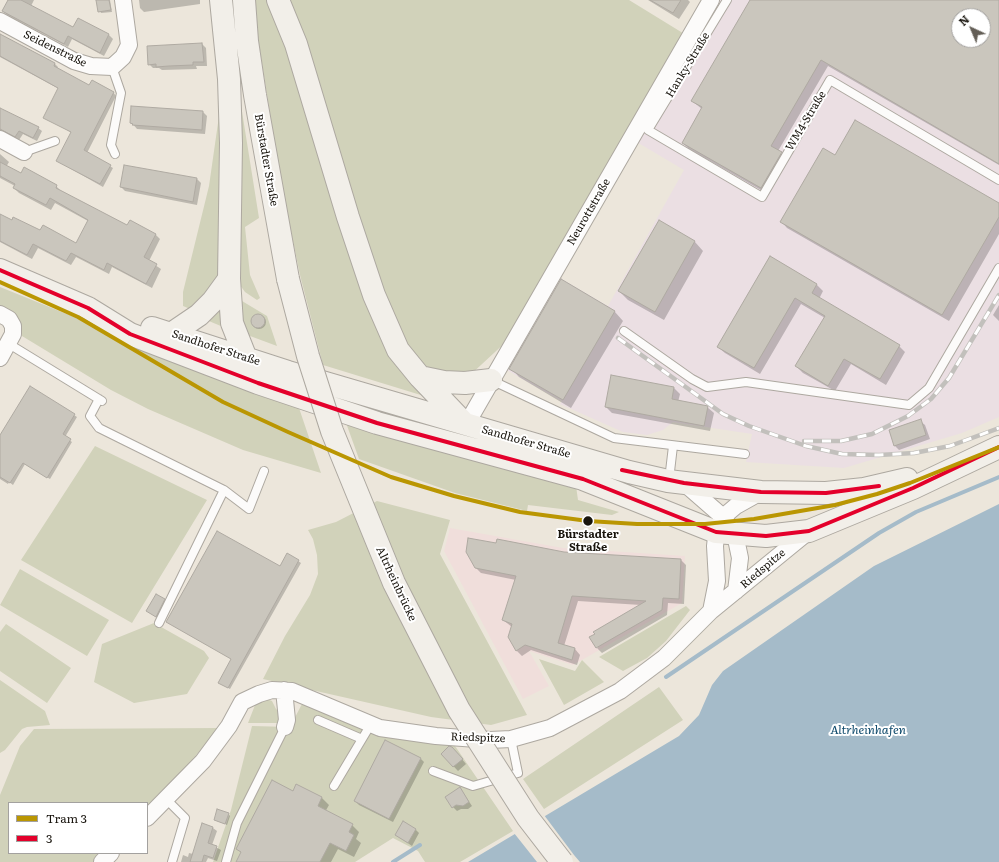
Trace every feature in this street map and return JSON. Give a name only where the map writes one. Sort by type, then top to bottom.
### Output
[{"type":"main road","points":[[221,0],[229,79],[231,151],[229,279],[232,323],[244,356],[258,383]]},
{"type":"main road","name":"Bürstadter Straße","points":[[234,0],[247,41]]},
{"type":"main road","name":"Bürstadter Straße","points":[[244,0],[247,41],[288,279]]},
{"type":"main road","points":[[278,0],[296,44],[348,217],[374,295],[398,350],[420,377],[466,425],[460,446]]},
{"type":"main road","name":"Sandhofer Straße","points":[[0,270],[88,308],[244,356],[288,372],[629,472],[676,482],[761,492],[826,493],[864,490],[974,458]]},
{"type":"main road","points":[[171,334],[199,315],[213,301],[229,279]]},
{"type":"main road","name":"Altrheinbrücke","points":[[288,279],[308,356],[332,431],[394,583],[459,710],[528,818],[562,862]]},
{"type":"main road","name":"Sandhofer Straße","points":[[88,308],[130,334],[258,383],[377,423],[583,479],[725,528],[766,536],[810,531],[913,488],[999,447]]},
{"type":"main road","points":[[420,377],[444,382],[465,383],[491,380]]},
{"type":"street","points":[[112,66],[123,57],[129,45],[123,0]]},
{"type":"street","name":"Neurottstraße","points":[[466,425],[711,0]]},
{"type":"street","name":"Seidenstraße","points":[[0,21],[74,61],[91,66],[112,66]]},
{"type":"street","points":[[0,139],[24,152]]},
{"type":"street","points":[[0,314],[9,320],[13,326],[13,334],[9,344],[0,358]]},
{"type":"street","points":[[676,482],[725,528]]},
{"type":"street","points":[[711,612],[717,581],[715,546],[743,501],[761,492]]},
{"type":"street","name":"Riedspitze","points":[[725,528],[740,558],[736,591]]},
{"type":"street","name":"Riedspitze","points":[[148,817],[203,761],[229,726],[242,702],[272,690],[292,691],[380,728],[436,736],[490,740],[511,739],[550,728],[620,691],[664,658],[711,612],[810,531]]},
{"type":"street","points":[[284,690],[287,720],[285,727]]},
{"type":"street","points":[[102,862],[110,854]]},
{"type":"lane","name":"Hanky-Straße","points":[[648,130],[727,0]]},
{"type":"lane","points":[[112,66],[122,93],[111,145],[115,154]]},
{"type":"lane","name":"WM4-Straße","points":[[648,130],[762,197],[830,80],[999,180]]},
{"type":"lane","points":[[24,152],[55,141]]},
{"type":"lane","points":[[624,331],[692,379],[707,387],[746,382],[909,405],[929,388],[999,268]]},
{"type":"lane","points":[[9,344],[101,400],[90,416],[99,428],[224,490],[249,509],[264,471]]},
{"type":"lane","points":[[491,380],[614,438],[744,454]]},
{"type":"lane","points":[[673,446],[676,482]]},
{"type":"lane","points":[[159,623],[224,490]]},
{"type":"lane","points":[[318,720],[362,740]]},
{"type":"lane","points":[[334,786],[371,724]]},
{"type":"lane","points":[[226,862],[237,824],[285,727]]},
{"type":"lane","points":[[433,771],[473,786],[518,773],[511,739]]},
{"type":"lane","points":[[166,799],[185,818],[172,862]]},
{"type":"shaded area","points":[[719,0],[999,0],[999,417],[962,433],[844,468],[746,462],[752,434],[673,422],[663,430],[647,435],[623,432],[560,404],[562,401],[505,369],[560,278],[608,306],[684,170],[635,141]]},
{"type":"shaded area","points":[[450,528],[563,548],[685,556],[682,603],[573,665],[529,651],[549,686],[523,699],[444,551]]},
{"type":"green space","points":[[212,0],[216,0],[223,49],[225,97],[223,253],[218,283],[213,293],[195,311],[183,306],[183,292],[209,186],[219,116],[220,82],[217,33]]},
{"type":"green space","points":[[252,0],[271,0],[424,396],[323,365],[300,275],[281,183]]},
{"type":"green space","points":[[288,0],[629,0],[686,35],[508,340],[468,377],[440,373],[420,363],[402,339],[382,292]]},
{"type":"green space","points":[[236,74],[259,218],[245,227],[250,275],[260,298],[257,300],[245,292],[237,281]]},
{"type":"green space","points":[[0,287],[299,408],[321,473],[243,450],[148,409],[111,390],[22,336],[22,328],[14,315],[0,310]]},
{"type":"green space","points":[[224,296],[228,329],[204,319]]},
{"type":"green space","points":[[237,298],[267,316],[277,346],[242,333]]},
{"type":"green space","points":[[345,420],[576,486],[578,500],[619,512],[612,515],[528,505],[527,511],[455,493],[359,459]]},
{"type":"green space","points":[[95,446],[207,500],[132,623],[21,560]]},
{"type":"green space","points":[[377,501],[450,520],[440,554],[527,715],[491,725],[431,717],[263,679],[285,636],[310,595],[318,574],[317,555],[313,539],[308,530],[336,522]]},
{"type":"green space","points":[[20,569],[109,620],[87,656],[0,605]]},
{"type":"green space","points":[[686,606],[690,610],[666,641],[647,658],[623,671],[599,657]]},
{"type":"green space","points":[[154,623],[204,651],[209,658],[187,694],[134,703],[94,682],[102,644]]},
{"type":"green space","points":[[6,624],[71,668],[47,703],[0,671],[0,632]]},
{"type":"green space","points":[[539,659],[575,671],[582,660],[604,682],[564,705]]},
{"type":"green space","points":[[0,680],[45,711],[50,725],[27,727],[22,729],[5,750],[0,753]]},
{"type":"green space","points":[[659,687],[683,720],[544,809],[523,779]]},
{"type":"green space","points":[[267,699],[272,701],[276,709],[282,714],[280,723],[248,723],[257,700]]},
{"type":"green space","points":[[303,702],[453,743],[513,831],[460,862],[425,862],[418,851],[393,838],[355,862],[213,862],[231,810],[252,726],[290,727]]},
{"type":"green space","points":[[220,728],[148,810],[148,802],[8,802],[8,854],[104,854],[96,862],[0,862],[0,795],[20,746],[34,729]]},
{"type":"water","name":"Altrheinhafen","points":[[999,504],[999,862],[468,862],[679,736],[699,715],[712,685],[723,671],[874,566]]},
{"type":"pier","points":[[544,815],[580,862],[537,862],[514,833]]},
{"type":"building","points":[[8,0],[21,0],[73,27],[78,18],[109,34],[100,53],[68,36],[64,44],[2,11]]},
{"type":"building","points":[[96,0],[109,0],[111,10],[98,12]]},
{"type":"building","points":[[650,0],[681,0],[673,13]]},
{"type":"building","points":[[750,0],[999,0],[999,164],[821,60],[771,146],[782,152],[761,188],[682,143],[702,107],[691,101]]},
{"type":"building","points":[[0,34],[55,63],[54,66],[89,85],[92,80],[114,92],[84,150],[111,165],[100,184],[56,161],[71,132],[43,118],[58,88],[0,56]]},
{"type":"building","points":[[202,43],[204,62],[193,62],[193,65],[156,67],[156,64],[148,65],[147,46]]},
{"type":"building","points":[[131,106],[203,111],[202,130],[132,125],[133,124],[130,123]]},
{"type":"building","points":[[0,108],[39,127],[33,138],[19,131],[15,137],[0,129]]},
{"type":"building","points":[[855,120],[999,203],[999,217],[942,315],[780,222],[823,148],[835,155]]},
{"type":"building","points":[[0,162],[21,173],[24,167],[57,185],[56,188],[127,225],[130,220],[156,234],[144,257],[157,264],[146,284],[107,263],[104,270],[71,253],[66,261],[33,244],[27,255],[0,241],[0,214],[12,220],[13,217],[40,230],[43,225],[76,243],[88,220],[50,198],[46,205],[13,188],[15,184],[0,176]]},
{"type":"building","points":[[124,165],[197,178],[193,202],[120,187]]},
{"type":"building","points":[[659,220],[695,241],[655,312],[618,291]]},
{"type":"building","points":[[770,256],[817,284],[812,293],[900,345],[880,379],[844,359],[828,386],[795,366],[825,316],[795,298],[754,368],[717,347]]},
{"type":"building","points":[[561,279],[615,311],[563,400],[509,369]]},
{"type":"building","points":[[255,314],[261,314],[265,318],[265,324],[261,328],[255,328],[251,324],[251,318]]},
{"type":"building","points":[[611,375],[674,387],[672,399],[708,406],[704,426],[605,407]]},
{"type":"building","points":[[30,386],[75,414],[63,434],[71,439],[47,478],[23,463],[10,483],[0,477],[0,435]]},
{"type":"building","points":[[921,419],[926,435],[894,446],[889,430]]},
{"type":"building","points":[[217,531],[280,566],[287,553],[299,560],[228,688],[218,683],[231,659],[166,622]]},
{"type":"building","points":[[468,538],[496,543],[497,539],[564,552],[681,559],[679,599],[663,598],[662,610],[596,648],[589,637],[595,634],[593,632],[646,601],[572,596],[558,643],[575,648],[572,660],[525,645],[516,651],[508,637],[512,624],[502,620],[516,576],[475,568],[466,552]]},
{"type":"building","points":[[156,594],[165,599],[156,617],[146,611]]},
{"type":"building","points":[[385,740],[421,758],[389,819],[354,801]]},
{"type":"building","points":[[449,746],[452,747],[463,759],[453,767],[441,754]]},
{"type":"building","points":[[272,780],[293,791],[296,784],[322,797],[318,806],[353,824],[349,832],[354,835],[346,851],[330,843],[320,862],[236,862],[241,852],[236,849]]},
{"type":"building","points":[[460,787],[469,802],[463,806],[456,805],[452,808],[445,797]]},
{"type":"building","points":[[217,809],[229,813],[225,824],[214,820]]},
{"type":"building","points":[[403,821],[416,829],[408,843],[395,835]]},
{"type":"building","points":[[202,823],[213,827],[208,843],[217,846],[213,858],[204,855],[202,862],[190,862]]},
{"type":"waterway","points":[[666,677],[879,533],[916,512],[999,477]]},
{"type":"waterway","points":[[393,862],[420,845]]},
{"type":"railway","points":[[804,441],[841,441],[872,434],[908,416],[931,399],[949,378],[999,295]]},
{"type":"railway","points":[[618,338],[723,414],[749,426],[806,446],[842,454],[879,455],[914,453],[950,446],[999,428]]},
{"type":"tram line","name":"3","points":[[0,282],[78,317],[223,402],[288,432],[391,477],[454,496],[520,512],[588,521],[637,524],[705,524],[754,519],[835,505],[877,494],[910,483],[999,447]]},
{"type":"transit line","name":"3","points":[[0,270],[88,308],[130,334],[258,383],[377,423],[583,479],[716,532],[766,536],[809,531],[913,488],[999,447]]},
{"type":"transit line","name":"3","points":[[622,470],[684,483],[761,492],[826,493],[879,486]]},
{"type":"place","name":"Bürstadter Straße","points":[[588,521]]}]
